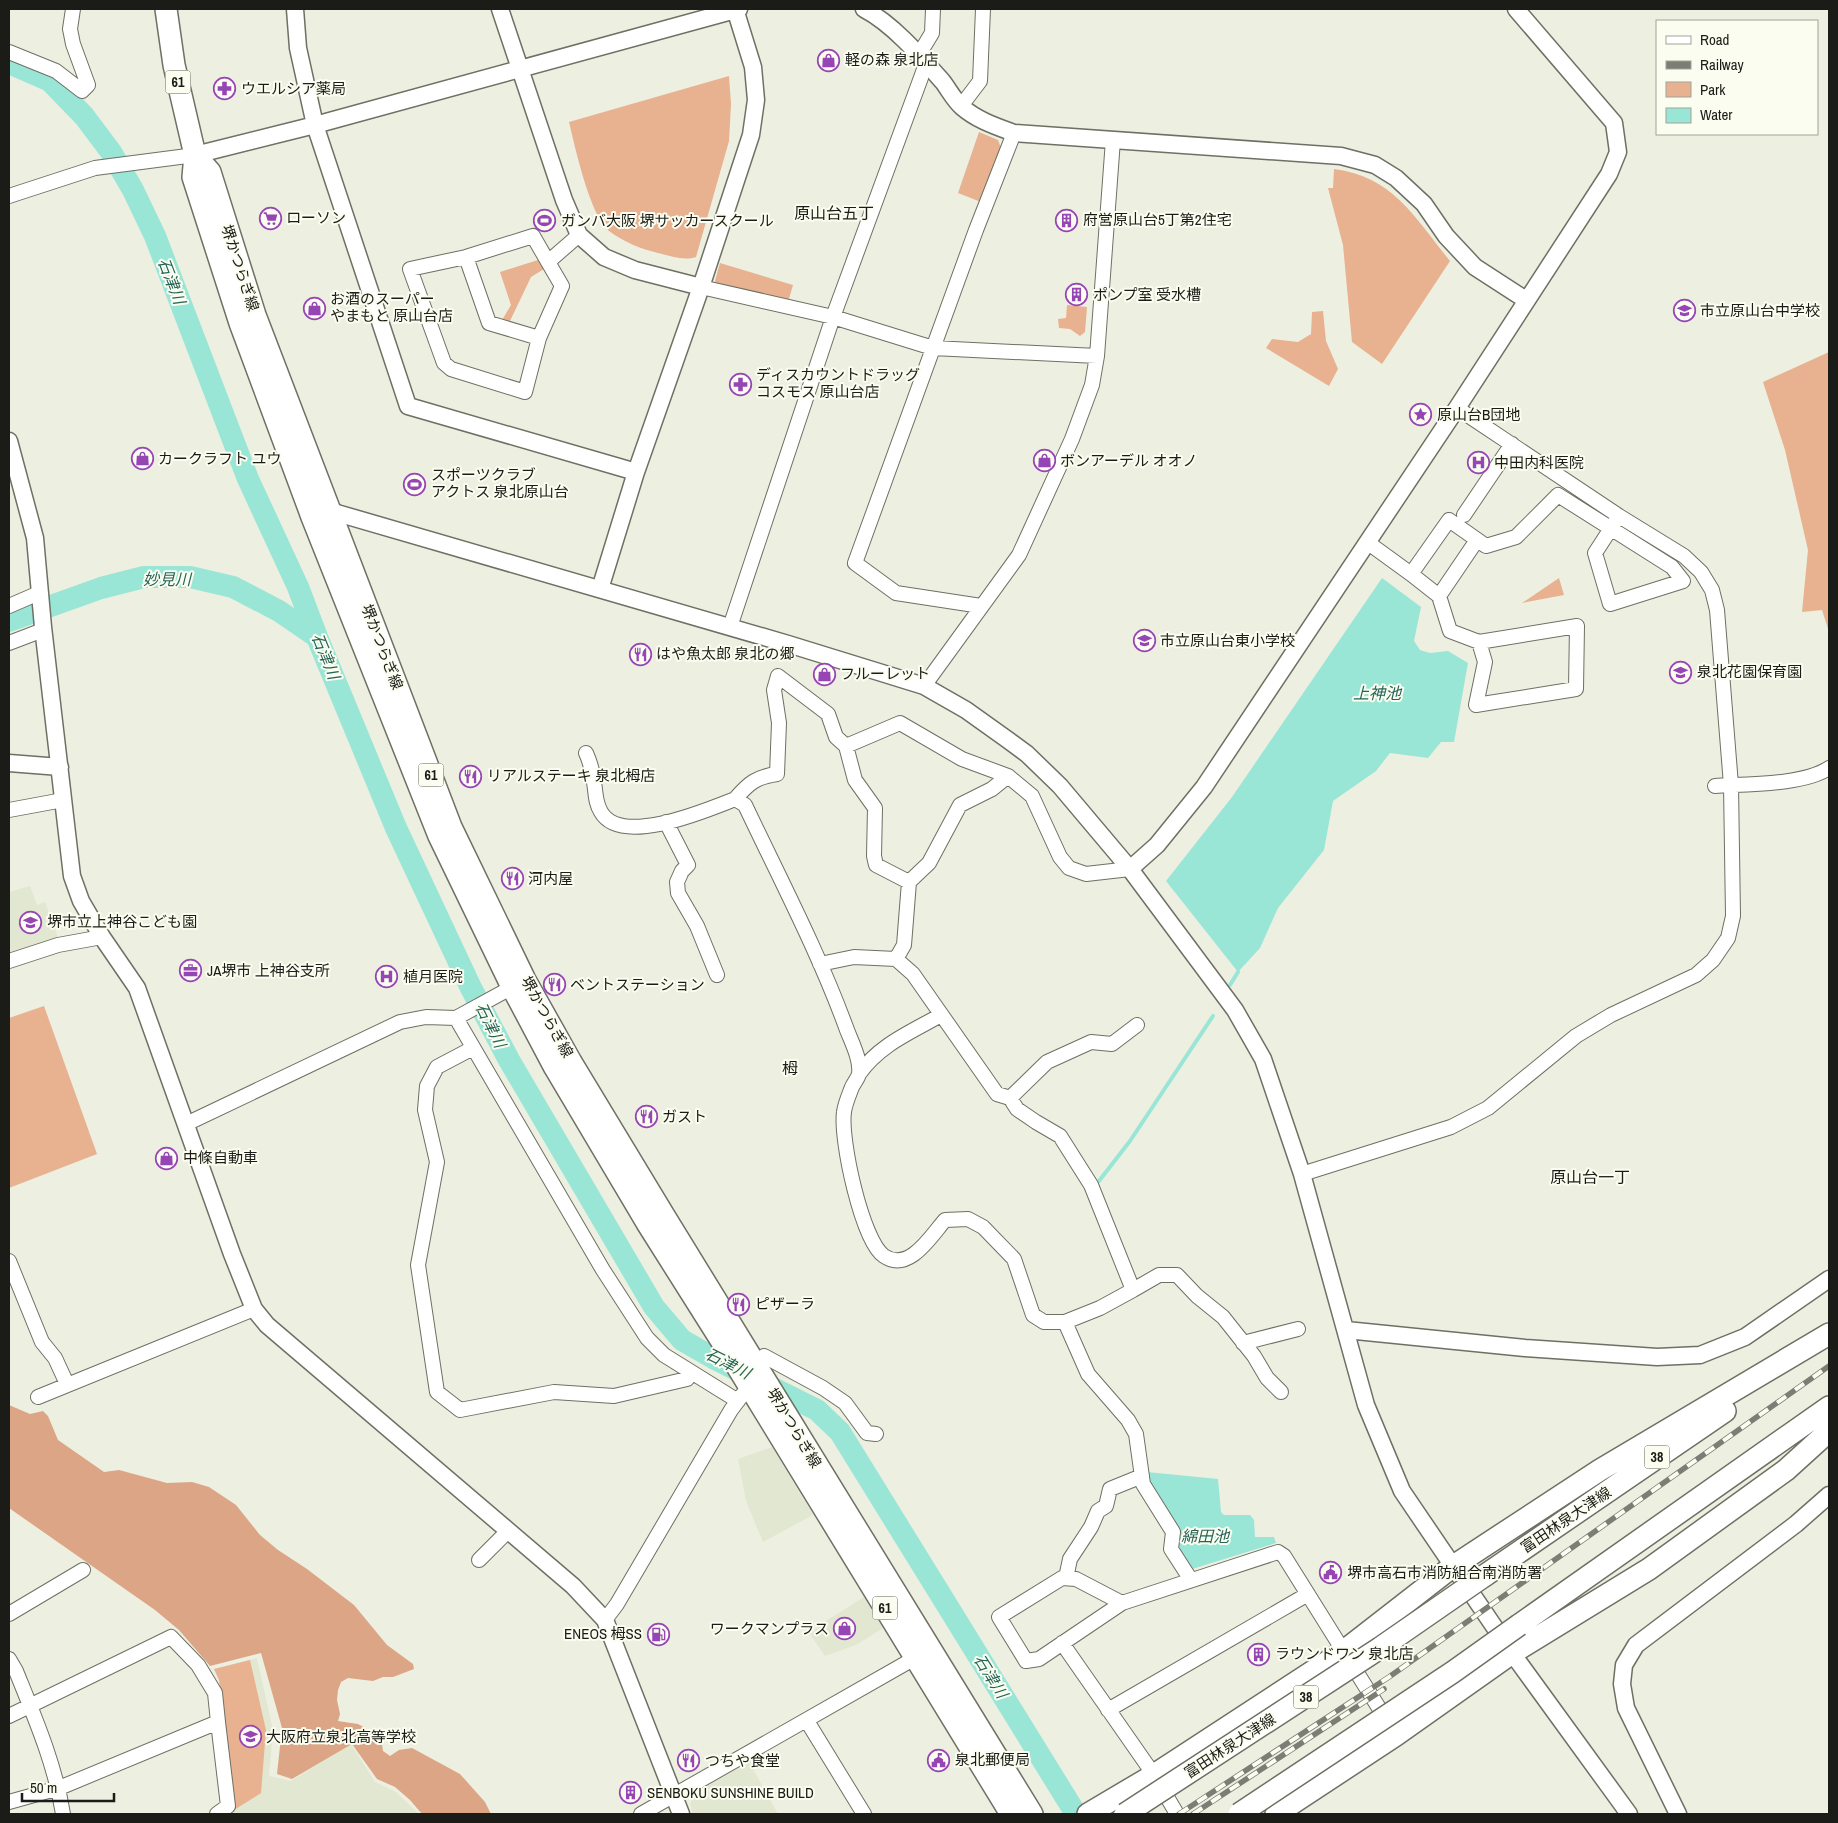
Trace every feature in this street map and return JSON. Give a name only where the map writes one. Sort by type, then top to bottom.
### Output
[{"type":"main road","name":"堺かつらぎ線","points":[[166,9],[174,65],[196,155],[210,172],[255,316],[321,514],[451,827],[512,987],[555,1068],[628,1191],[724,1345],[751,1380],[787,1416],[1032,1814]]},
{"type":"main road","name":"堺かつらぎ線","points":[[512,987],[544,1016],[663,1214],[751,1380],[914,1658],[1010,1814]]},
{"type":"main road","points":[[1093,1811],[1154,1775],[1344,1651],[1452,1567],[1600,1470],[1829,1335]]},
{"type":"main road","name":"富田林泉大津線","points":[[1125,1814],[1364,1659],[1714,1418],[1829,1335]]},
{"type":"main road","points":[[1239,1814],[1453,1672],[1829,1407]]},
{"type":"main road","points":[[1276,1814],[1396,1735],[1512,1652],[1649,1569],[1786,1470],[1829,1431]]},
{"type":"street","points":[[9,52],[56,71],[82,91],[88,85],[73,44],[70,29],[73,9]]},
{"type":"street","points":[[295,9],[298,48],[316,124],[408,406],[636,472]]},
{"type":"street","points":[[500,9],[564,200],[579,235],[604,256],[635,270],[833,317],[932,348],[1097,356]]},
{"type":"street","points":[[9,196],[95,168],[196,155],[736,9],[753,67],[756,100],[751,134],[701,287],[636,472],[600,588]]},
{"type":"street","points":[[864,9],[877,16],[922,60],[961,106],[987,123],[1014,133],[1341,156],[1375,166],[1396,178],[1424,204],[1446,236],[1475,267],[1526,300]]},
{"type":"street","points":[[730,627],[833,317],[932,33],[933,9]]},
{"type":"street","points":[[961,106],[980,81],[983,9]]},
{"type":"street","points":[[846,746],[900,723],[962,759],[1008,776],[1032,796],[1060,857],[1069,868],[1086,874],[1130,869],[1157,845],[1204,788],[1457,408],[1609,174],[1618,152],[1614,123],[1516,9]]},
{"type":"street","points":[[981,606],[896,593],[855,563],[932,348],[1014,133]]},
{"type":"street","points":[[924,686],[1019,556],[1076,430],[1092,384],[1097,356],[1113,140]]},
{"type":"street","points":[[548,262],[579,235]]},
{"type":"street","points":[[533,236],[548,262],[562,286],[539,338],[525,392],[450,369],[444,363],[410,270],[466,257],[533,236]]},
{"type":"street","points":[[466,257],[489,323],[539,338]]},
{"type":"street","points":[[1457,408],[1512,444],[1615,522],[1672,567],[1683,581],[1610,604],[1594,553],[1615,522]]},
{"type":"street","points":[[9,441],[35,538],[43,629],[72,876],[81,901],[102,937],[137,988],[232,1254],[254,1309],[267,1325],[572,1586],[605,1620],[681,1814]]},
{"type":"street","points":[[1464,515],[1512,444]]},
{"type":"street","points":[[1302,1174],[1451,1127],[1488,1108],[1576,1036],[1611,1015],[1696,975],[1714,960],[1728,938],[1733,916],[1731,785],[1717,610],[1712,590],[1701,572],[1684,556],[1558,495],[1516,538],[1486,546],[1448,520],[1411,574]]},
{"type":"street","points":[[321,514],[600,588],[924,686],[966,710],[1027,754],[1060,786],[1130,869],[1235,1010],[1263,1059],[1302,1174],[1366,1405],[1402,1491],[1452,1567],[1629,1814]]},
{"type":"street","points":[[1439,596],[1477,540]]},
{"type":"street","points":[[1367,542],[1439,596],[1450,631],[1479,642],[1577,626],[1576,689],[1476,705],[1485,662],[1479,642]]},
{"type":"street","points":[[9,606],[40,596]]},
{"type":"street","points":[[9,643],[43,629]]},
{"type":"street","points":[[586,752],[594,783],[596,802],[602,814],[610,821],[622,825],[641,827],[666,822],[735,799],[751,782],[777,774],[779,723],[774,690],[778,676],[828,714],[836,737],[846,746],[855,780],[875,808],[874,856],[876,865],[909,882]]},
{"type":"street","points":[[9,763],[60,767]]},
{"type":"street","points":[[1714,786],[1779,782],[1822,773],[1829,768]]},
{"type":"street","points":[[896,959],[904,946],[909,882],[930,863],[960,806],[992,789],[1008,776]]},
{"type":"street","points":[[735,799],[745,805],[820,964],[857,1058],[859,1074]]},
{"type":"street","points":[[9,810],[63,800]]},
{"type":"street","points":[[666,822],[688,866],[682,871],[677,882],[678,893],[697,926],[717,975]]},
{"type":"street","points":[[9,961],[58,945],[102,937]]},
{"type":"street","points":[[820,964],[854,957],[896,959],[913,974],[997,1094],[1010,1098],[1017,1109],[1060,1136],[1091,1185],[1133,1290]]},
{"type":"street","points":[[186,1124],[400,1022],[426,1017],[459,1016],[512,987]]},
{"type":"street","points":[[941,1015],[886,1045],[868,1060],[851,1091],[844,1113],[845,1140],[858,1204],[875,1247],[884,1256],[898,1262],[910,1258],[945,1220],[968,1219],[983,1227],[1014,1259],[1033,1314],[1044,1322],[1065,1322],[1100,1308],[1159,1275],[1177,1275],[1197,1296],[1223,1317],[1267,1378],[1281,1392]]},
{"type":"street","points":[[459,1016],[472,1048],[603,1270],[647,1338],[664,1355],[691,1373],[823,1388],[845,1403],[867,1433],[876,1434]]},
{"type":"street","points":[[1010,1098],[1047,1062],[1091,1042],[1112,1044],[1137,1026]]},
{"type":"street","points":[[472,1048],[437,1068],[427,1086],[425,1110],[437,1162],[418,1265],[437,1392],[460,1410],[554,1392],[614,1396],[687,1379],[691,1373]]},
{"type":"street","points":[[9,1261],[42,1342],[54,1358],[67,1384]]},
{"type":"street","points":[[1346,1330],[1525,1348],[1657,1357],[1700,1355],[1746,1337],[1829,1279]]},
{"type":"street","points":[[38,1397],[254,1309]]},
{"type":"street","points":[[1065,1322],[1088,1374],[1128,1420],[1136,1434],[1143,1484],[1172,1532],[1171,1549],[1191,1580]]},
{"type":"street","points":[[1243,1343],[1298,1329]]},
{"type":"street","points":[[605,1620],[751,1380]]},
{"type":"street","points":[[1066,1578],[1070,1559],[1091,1527],[1098,1511],[1106,1506],[1110,1488],[1142,1476]]},
{"type":"street","points":[[1678,1814],[1626,1708],[1622,1684],[1624,1665],[1636,1645],[1796,1524],[1829,1495]]},
{"type":"street","points":[[479,1560],[508,1531]]},
{"type":"street","points":[[1122,1603],[1076,1579],[1062,1578],[999,1617],[1026,1661],[1039,1659],[1122,1603],[1278,1552],[1284,1556],[1396,1735]]},
{"type":"street","points":[[9,1614],[83,1570]]},
{"type":"street","points":[[1108,1710],[1308,1594]]},
{"type":"street","points":[[9,1716],[171,1637],[198,1665],[215,1693],[228,1806],[217,1814]]},
{"type":"street","points":[[1062,1643],[1154,1775],[1177,1814]]},
{"type":"street","points":[[641,1814],[807,1721],[914,1658]]},
{"type":"street","points":[[9,1659],[16,1671],[51,1759],[59,1788],[63,1814]]},
{"type":"street","points":[[807,1721],[864,1814]]},
{"type":"street","points":[[9,1802],[59,1788],[218,1722]]},
{"type":"shaded area","name":"堺市立上神谷こども園","points":[[30,886],[37,905],[45,902],[59,940],[9,959],[9,892]]},
{"type":"shaded area","points":[[9,1405],[30,1414],[43,1411],[48,1416],[58,1440],[104,1472],[119,1470],[167,1483],[192,1482],[209,1487],[236,1505],[260,1535],[278,1550],[307,1569],[354,1605],[387,1645],[413,1664],[414,1669],[393,1677],[383,1677],[373,1681],[348,1678],[341,1682],[337,1700],[340,1714],[338,1721],[358,1724],[381,1737],[383,1751],[390,1756],[399,1750],[412,1748],[460,1774],[485,1802],[491,1814],[422,1814],[395,1787],[377,1779],[352,1744],[292,1779],[277,1774],[282,1728],[261,1653],[210,1666],[179,1630],[155,1610],[9,1508]]},
{"type":"shaded area","points":[[772,1447],[813,1515],[763,1542],[746,1501],[738,1459]]},
{"type":"shaded area","points":[[864,1597],[883,1628],[856,1645],[825,1656],[810,1634],[821,1624]]},
{"type":"shaded area","name":"大阪府立泉北高等学校","points":[[257,1658],[273,1730],[269,1776],[291,1781],[351,1744],[375,1782],[396,1792],[419,1814],[228,1814],[234,1810],[222,1699],[219,1680],[214,1669]]},
{"type":"shaded area","points":[[749,1762],[778,1814],[693,1814],[690,1804],[695,1792]]},
{"type":"green space","points":[[729,76],[731,104],[729,141],[696,257],[672,257],[639,247],[609,231],[602,223],[590,197],[579,164],[569,122]]},
{"type":"green space","points":[[979,132],[998,140],[1001,148],[981,202],[958,193]]},
{"type":"green space","points":[[1334,169],[1355,173],[1388,190],[1414,215],[1450,261],[1382,364],[1352,342],[1343,245],[1328,188],[1333,188]]},
{"type":"green space","points":[[538,260],[544,269],[531,277],[509,323],[502,320],[511,305],[500,272]]},
{"type":"green space","points":[[720,263],[793,285],[788,302],[718,286],[715,281]]},
{"type":"green space","points":[[1067,305],[1087,307],[1085,332],[1080,336],[1070,329],[1059,328],[1058,319],[1066,318]]},
{"type":"green space","points":[[1323,311],[1326,341],[1338,369],[1329,386],[1266,348],[1272,339],[1298,342],[1311,334],[1312,312]]},
{"type":"green space","points":[[1829,352],[1829,632],[1822,610],[1802,612],[1808,550],[1785,450],[1763,382]]},
{"type":"green space","points":[[1559,578],[1564,595],[1522,603]]},
{"type":"green space","points":[[44,1006],[97,1154],[9,1188],[9,1018]]},
{"type":"green space","points":[[250,1660],[266,1730],[261,1793],[234,1810],[222,1699],[219,1680],[214,1669]]},
{"type":"water","name":"上神池","points":[[1382,578],[1421,607],[1414,641],[1420,650],[1430,653],[1448,651],[1468,663],[1454,742],[1441,742],[1428,758],[1390,753],[1376,771],[1333,801],[1324,850],[1278,908],[1260,948],[1238,972],[1166,881],[1232,797]]},
{"type":"water","name":"綿田池","points":[[1147,1472],[1218,1479],[1221,1512],[1224,1515],[1250,1515],[1254,1520],[1255,1537],[1274,1537],[1276,1543],[1189,1570],[1176,1546],[1147,1481]]},
{"type":"waterway","name":"石津川","points":[[9,63],[50,81],[84,116],[111,152],[133,190],[155,236],[248,479],[298,587],[396,828],[471,988],[509,1060],[654,1307],[682,1340],[715,1359],[817,1410],[840,1432],[1076,1814]]},
{"type":"waterway","name":"妙見川","points":[[9,621],[101,588],[144,577],[190,577],[233,587],[279,611],[317,637]]},
{"type":"waterway","points":[[1230,985],[1238,972]]},
{"type":"waterway","points":[[1099,1181],[1130,1141],[1213,1016]]},
{"type":"railway","points":[[1179,1814],[1389,1677],[1829,1366]]},
{"type":"railway","points":[[1193,1814],[1384,1689]]},
{"type":"place","name":"軽の森 泉北店","points":[[829,60]]},
{"type":"place","name":"ウエルシア薬局","points":[[225,89]]},
{"type":"place","name":"ローソン","points":[[270,218]]},
{"type":"place","name":"府営原山台5丁第2住宅","points":[[1067,220]]},
{"type":"place","name":"ガンバ大阪 堺サッカースクール","points":[[545,221]]},
{"type":"place","name":"ポンプ室 受水槽","points":[[1077,295]]},
{"type":"place","name":"お酒のスーパー やまもと 原山台店","points":[[314,308]]},
{"type":"place","name":"市立原山台中学校","points":[[1684,311]]},
{"type":"place","name":"ディスカウントドラッグ コスモス 原山台店","points":[[740,384]]},
{"type":"place","name":"原山台B団地","points":[[1421,415]]},
{"type":"place","name":"カークラフト ユウ","points":[[142,459]]},
{"type":"place","name":"ボンアーデル オオノ","points":[[1044,461]]},
{"type":"place","name":"中田内科医院","points":[[1478,463]]},
{"type":"place","name":"スポーツクラブ アクトス 泉北原山台","points":[[415,484]]},
{"type":"place","name":"市立原山台東小学校","points":[[1144,641]]},
{"type":"place","name":"はや魚太郎 泉北の郷","points":[[640,654]]},
{"type":"place","name":"泉北花園保育園","points":[[1681,672]]},
{"type":"place","name":"フルーレット","points":[[824,674]]},
{"type":"place","name":"リアルステーキ 泉北栂店","points":[[471,776]]},
{"type":"place","name":"河内屋","points":[[512,879]]},
{"type":"place","name":"堺市立上神谷こども園","points":[[31,922]]},
{"type":"place","name":"JA堺市 上神谷支所","points":[[191,971]]},
{"type":"place","name":"植月医院","points":[[387,977]]},
{"type":"place","name":"ベントステーション","points":[[554,985]]},
{"type":"place","name":"ガスト","points":[[646,1117]]},
{"type":"place","name":"中條自動車","points":[[167,1158]]},
{"type":"place","name":"ピザーラ","points":[[739,1304]]},
{"type":"place","name":"堺市高石市消防組合南消防署","points":[[1331,1573]]},
{"type":"place","name":"ワークマンプラス","points":[[845,1629]]},
{"type":"place","name":"ENEOS 栂SS","points":[[658,1634]]},
{"type":"place","name":"ラウンドワン 泉北店","points":[[1259,1654]]},
{"type":"place","name":"大阪府立泉北高等学校","points":[[250,1737]]},
{"type":"place","name":"泉北郵便局","points":[[939,1760]]},
{"type":"place","name":"つちや食堂","points":[[689,1761]]},
{"type":"place","name":"SENBOKU SUNSHINE BUILD","points":[[631,1793]]},
{"type":"district","name":"原山台五丁","points":[[834,213]]},
{"type":"district","name":"栂","points":[[790,1068]]},
{"type":"district","name":"原山台一丁","points":[[1590,1177]]}]
